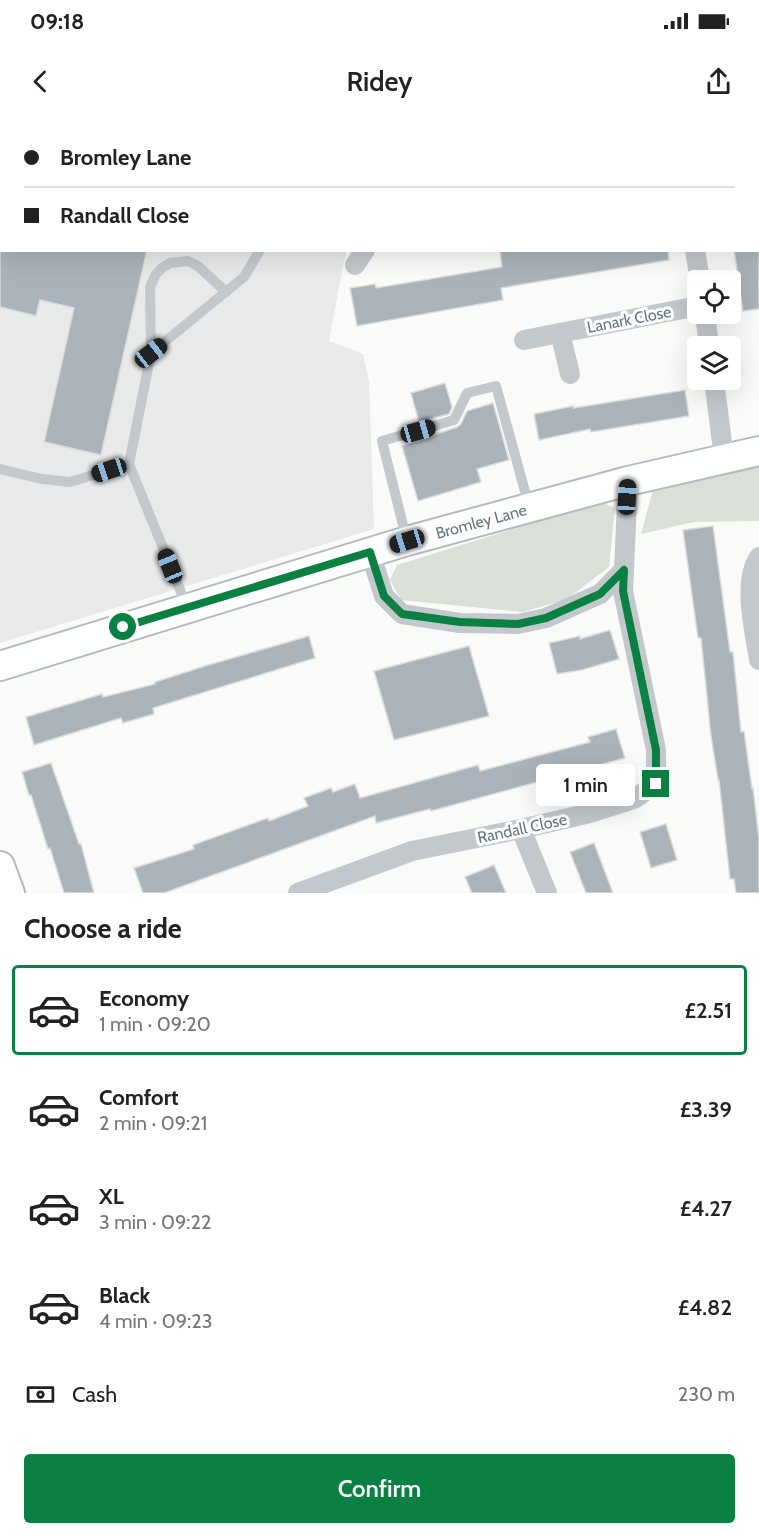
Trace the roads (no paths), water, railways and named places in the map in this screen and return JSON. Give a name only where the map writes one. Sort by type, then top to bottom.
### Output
[{"type":"street","points":[[695,252],[698,270]]},
{"type":"street","name":"Lanark Close","points":[[524,339],[687,308]]},
{"type":"street","points":[[560,333],[570,374]]},
{"type":"street","points":[[715,390],[724,458]]},
{"type":"street","name":"Bromley Lane","points":[[0,666],[407,541],[628,481],[759,451]]},
{"type":"street","name":"Randall Close","points":[[298,893],[412,851],[590,813],[634,799],[656,784],[656,750],[623,591],[628,481]]},
{"type":"street","points":[[370,552],[384,596],[402,614],[460,622],[518,624],[546,618],[600,594],[624,570]]},
{"type":"street","points":[[759,557],[752,581],[750,603],[759,660]]},
{"type":"street","points":[[521,829],[547,893]]},
{"type":"street","points":[[0,866],[10,893]]},
{"type":"lane","points":[[151,353],[244,277],[259,252]]},
{"type":"lane","points":[[187,607],[129,464],[151,353],[150,287],[156,274],[162,268],[170,263],[188,261],[198,266],[226,292]]},
{"type":"lane","points":[[407,541],[381,441],[454,420],[467,393],[496,386],[529,508]]},
{"type":"lane","points":[[0,469],[42,479],[70,482],[129,464]]}]
